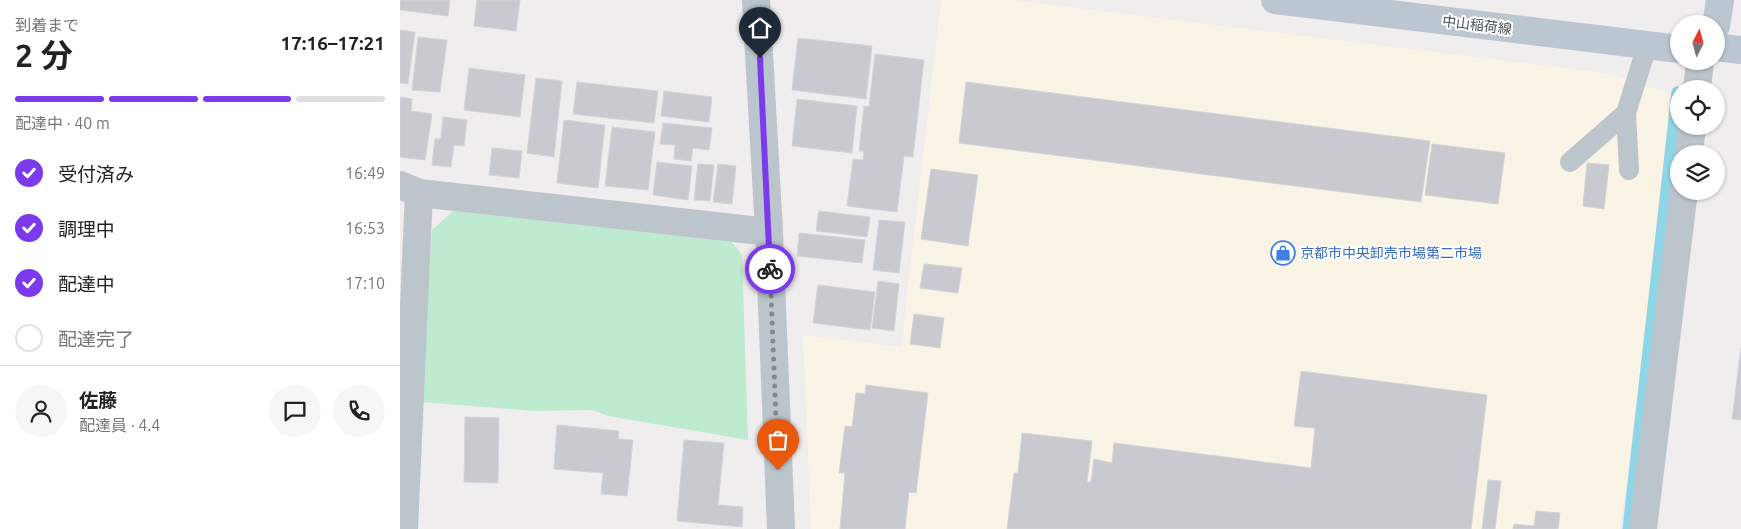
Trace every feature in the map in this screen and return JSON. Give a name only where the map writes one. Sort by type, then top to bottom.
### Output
[{"type":"main road","name":"中山稲荷線","points":[[1276,0],[1670,48]]},
{"type":"main road","points":[[1718,15],[1720,0]]},
{"type":"main road","points":[[1725,48],[1741,50]]},
{"type":"street","points":[[756,0],[769,232],[781,529]]},
{"type":"street","points":[[404,529],[409,189],[769,232]]},
{"type":"street","points":[[1643,529],[1683,200]]},
{"type":"lane","points":[[1629,170],[1626,113],[1647,46]]},
{"type":"lane","points":[[1570,162],[1626,113]]},
{"type":"shaded area","name":"京都市中央卸売市場第二市場","points":[[941,0],[1013,0],[1612,74],[1670,94],[1670,135],[1620,529],[811,529],[803,335],[901,347]]},
{"type":"green space","points":[[453,211],[732,242],[742,255],[748,440],[608,416],[592,410],[535,411],[421,402],[432,230]]},
{"type":"building","points":[[400,0],[450,0],[448,16],[400,10]]},
{"type":"building","points":[[477,0],[520,0],[516,31],[474,26]]},
{"type":"building","points":[[400,30],[415,32],[408,84],[400,83]]},
{"type":"building","points":[[418,37],[447,40],[440,92],[412,90]]},
{"type":"building","points":[[798,38],[872,46],[866,99],[792,90]]},
{"type":"building","points":[[875,54],[924,60],[913,157],[904,156],[897,212],[847,206],[853,159],[863,160],[864,151],[859,151],[864,106],[869,107]]},
{"type":"building","points":[[469,68],[525,75],[520,117],[464,110]]},
{"type":"building","points":[[536,78],[562,81],[554,157],[527,153]]},
{"type":"building","points":[[577,82],[658,91],[654,123],[573,114]]},
{"type":"building","points":[[966,82],[1430,141],[1421,202],[959,143]]},
{"type":"building","points":[[664,91],[712,97],[709,122],[661,116]]},
{"type":"building","points":[[400,97],[412,99],[411,111],[432,114],[425,160],[400,157]]},
{"type":"building","points":[[797,99],[857,106],[852,153],[792,146]]},
{"type":"building","points":[[443,117],[467,120],[464,146],[454,145],[451,167],[432,165],[435,139],[441,139]]},
{"type":"building","points":[[564,120],[605,125],[598,188],[557,183]]},
{"type":"building","points":[[663,123],[712,128],[709,150],[693,148],[691,161],[674,159],[675,145],[660,144]]},
{"type":"building","points":[[612,127],[655,132],[648,190],[605,186]]},
{"type":"building","points":[[1432,144],[1505,153],[1498,204],[1425,195]]},
{"type":"building","points":[[492,148],[522,151],[519,178],[489,175]]},
{"type":"building","points":[[657,162],[692,166],[688,200],[653,195]]},
{"type":"building","points":[[1587,163],[1609,165],[1604,209],[1583,206]]},
{"type":"building","points":[[698,164],[714,165],[710,201],[694,200]]},
{"type":"building","points":[[718,164],[736,166],[732,204],[713,202]]},
{"type":"building","points":[[931,169],[978,175],[968,246],[921,239]]},
{"type":"building","points":[[819,211],[870,217],[867,237],[816,231]]},
{"type":"building","points":[[879,220],[905,222],[899,273],[873,270]]},
{"type":"building","points":[[799,233],[865,240],[862,263],[797,256]]},
{"type":"building","points":[[924,264],[962,268],[958,293],[920,288]]},
{"type":"building","points":[[878,281],[899,284],[894,331],[872,328]]},
{"type":"building","points":[[818,285],[875,292],[870,330],[813,323]]},
{"type":"building","points":[[914,314],[944,318],[940,348],[910,344]]},
{"type":"building","points":[[1741,347],[1741,420],[1732,419]]},
{"type":"building","points":[[1301,371],[1487,395],[1471,529],[1007,529],[1014,473],[1018,473],[1022,433],[1092,441],[1087,482],[1091,482],[1094,459],[1112,463],[1114,443],[1311,468],[1315,428],[1294,426]]},
{"type":"building","points":[[866,385],[928,393],[916,493],[909,492],[905,529],[840,529],[845,473],[839,473],[845,426],[852,427],[856,393],[865,394]]},
{"type":"building","points":[[465,417],[499,418],[498,483],[464,482]]},
{"type":"building","points":[[557,425],[619,431],[618,439],[633,440],[627,496],[601,494],[603,473],[554,469]]},
{"type":"building","points":[[684,440],[724,443],[718,505],[743,507],[742,527],[677,521]]},
{"type":"building","points":[[1488,480],[1501,481],[1495,529],[1482,529]]},
{"type":"building","points":[[1536,511],[1560,513],[1558,529],[1513,529],[1514,524],[1534,526]]},
{"type":"waterway","points":[[1628,529],[1672,135]]},
{"type":"way so far","points":[[770,269],[778,470]]},
{"type":"place","name":"京都市中央卸売市場第二市場","points":[[1283,253]]},
{"type":"route","points":[[760,58],[770,269]]}]
